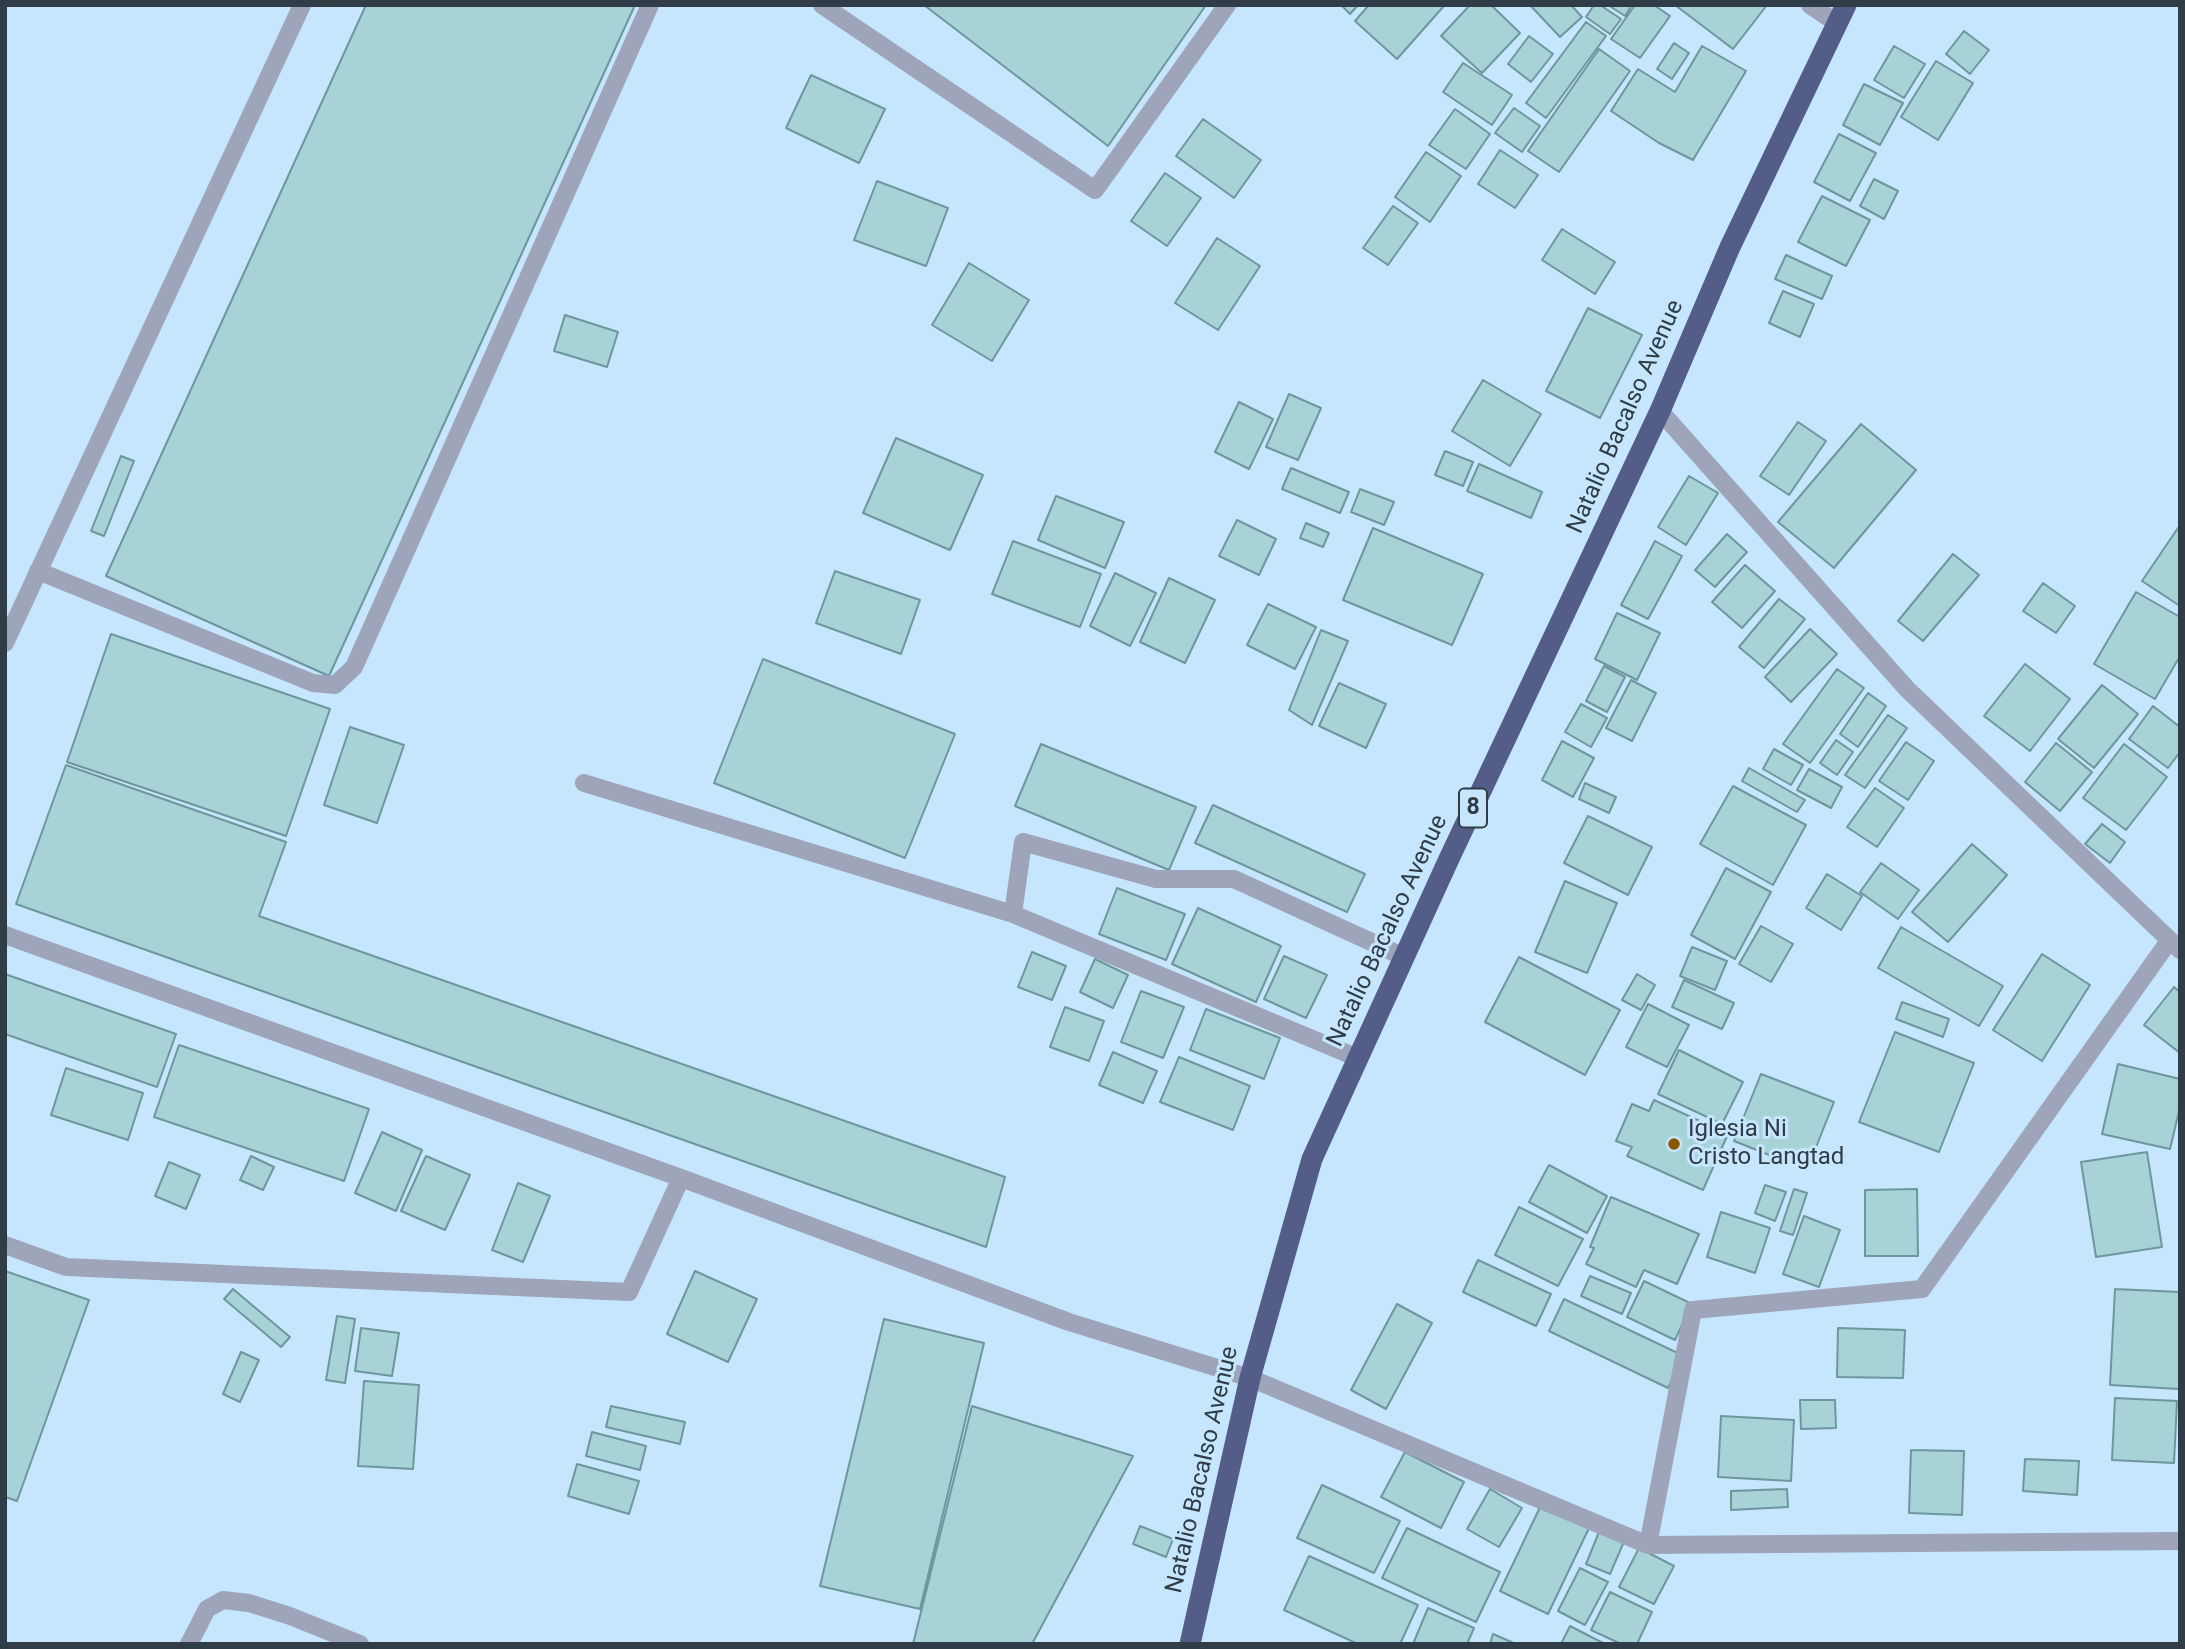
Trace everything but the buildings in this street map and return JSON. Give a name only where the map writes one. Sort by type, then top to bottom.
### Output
[{"type":"highway","name":"Natalio Bacalso Avenue","points":[[1190,1644],[1250,1378],[1312,1159],[1660,411],[1730,247],[1842,15]]},
{"type":"street","points":[[5,643],[302,5]]},
{"type":"street","points":[[38,572],[313,683],[335,685],[354,667],[650,5]]},
{"type":"street","points":[[822,5],[1095,190],[1227,5]]},
{"type":"street","points":[[1811,5],[1842,15]]},
{"type":"street","points":[[1648,1545],[1693,1310],[1922,1289],[2174,945],[1907,689],[1660,411]]},
{"type":"street","points":[[583,783],[1013,914],[1358,1058]]},
{"type":"street","points":[[1013,914],[1023,842],[1156,879],[1234,879],[1404,957]]},
{"type":"street","points":[[5,936],[681,1178],[1069,1322],[1250,1378],[1648,1545],[2180,1541]]},
{"type":"street","points":[[5,1245],[66,1267],[629,1292],[681,1178]]},
{"type":"street","points":[[189,1644],[207,1609],[223,1600],[249,1603],[360,1644]]},
{"type":"place","name":"Iglesia Ni Cristo Langtad","points":[[1674,1144]]}]
